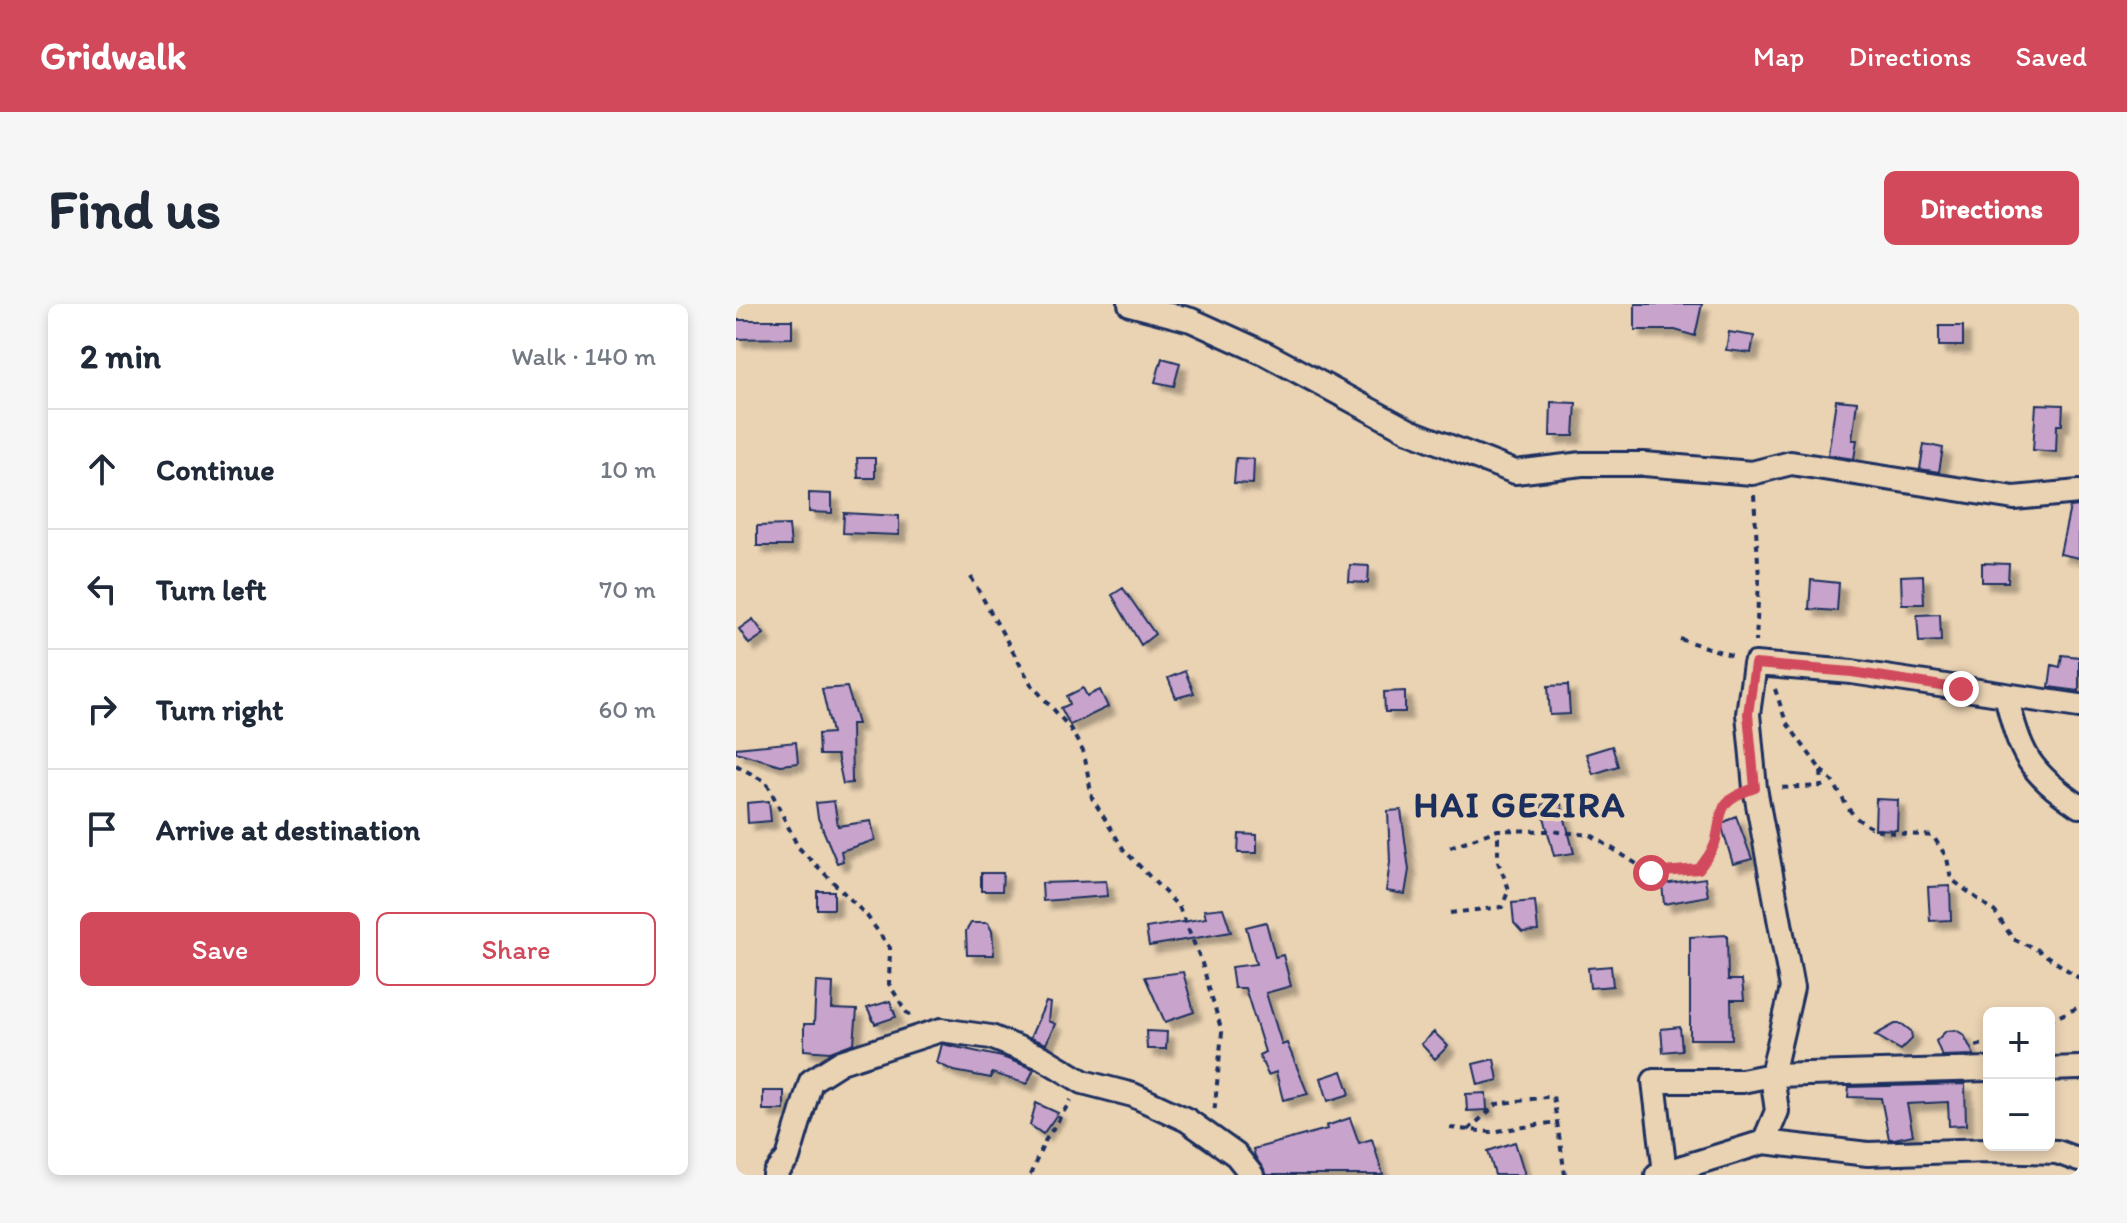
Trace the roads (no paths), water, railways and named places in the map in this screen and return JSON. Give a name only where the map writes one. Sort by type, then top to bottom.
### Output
[{"type":"street","points":[[1130,304],[1191,320],[1266,354],[1409,431],[1515,472],[1582,464],[1644,464],[1752,473],[1791,463],[2014,498],[2079,492]]},
{"type":"street","points":[[1764,1142],[1777,1111],[1772,1075],[1792,988],[1755,788],[1748,714],[1755,664],[1852,672],[2079,706]]},
{"type":"street","points":[[2006,695],[2018,748],[2050,786],[2079,806]]},
{"type":"street","points":[[775,1175],[788,1158],[811,1081],[841,1062],[941,1030],[991,1037],[1043,1058],[1083,1082],[1133,1095],[1187,1120],[1236,1155],[1252,1175]]},
{"type":"street","points":[[2055,1069],[2079,1068]]},
{"type":"street","points":[[1983,1069],[1772,1075],[1742,1081],[1654,1081],[1661,1174],[1764,1142],[1868,1154],[1988,1150],[2057,1152],[2079,1160]]},
{"type":"street","points":[[1777,1111],[1811,1147]]},
{"type":"district","name":"HAI GEZIRA","points":[[1520,804]]}]
